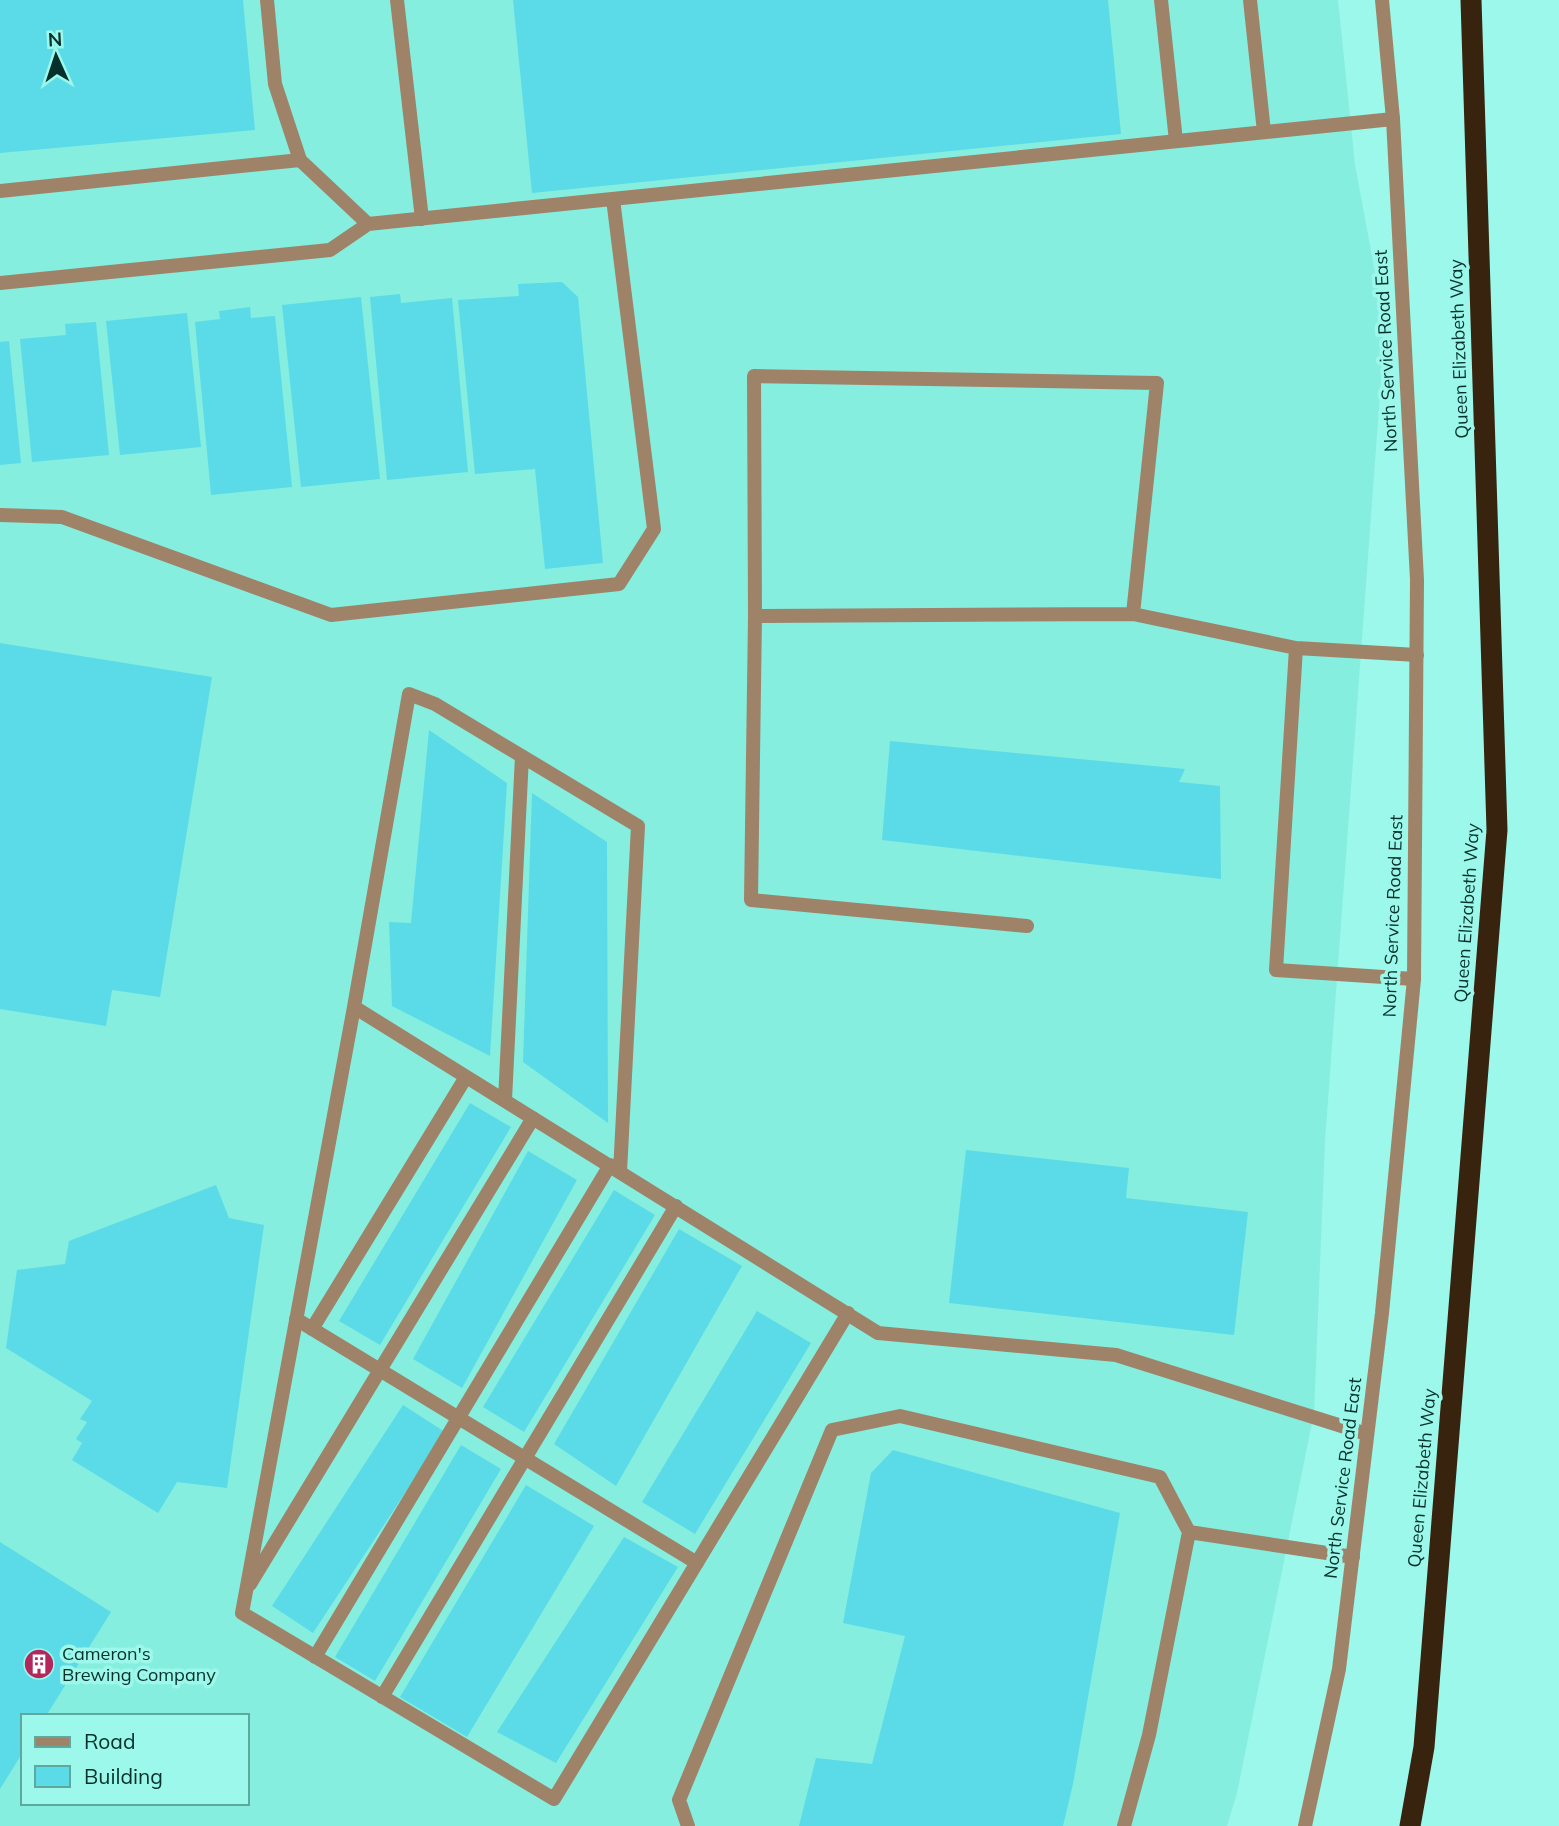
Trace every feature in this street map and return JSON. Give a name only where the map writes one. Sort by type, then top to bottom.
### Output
[{"type":"highway","name":"Queen Elizabeth Way","points":[[1410,1826],[1425,1733],[1497,830],[1471,0]]},
{"type":"street","points":[[267,0],[275,84],[300,160],[368,224]]},
{"type":"street","points":[[397,0],[422,219]]},
{"type":"street","points":[[1161,0],[1176,141]]},
{"type":"street","points":[[1250,0],[1264,132]]},
{"type":"street","name":"North Service Road East","points":[[1305,1826],[1339,1669],[1382,1313],[1414,979],[1417,580],[1393,119],[1382,0]]},
{"type":"street","points":[[0,283],[331,250],[368,224],[1393,119]]},
{"type":"street","points":[[0,191],[300,160]]},
{"type":"street","points":[[0,515],[62,517],[331,615],[619,584],[654,530],[613,199]]},
{"type":"street","points":[[1027,926],[751,900],[755,616],[754,376],[1157,383],[1133,614]]},
{"type":"street","points":[[755,616],[1133,614],[1296,648],[1417,655]]},
{"type":"street","points":[[1296,648],[1276,970],[1414,979]]},
{"type":"street","points":[[316,1657],[458,1418],[615,1169],[638,826],[435,704],[409,694],[242,1613],[554,1799],[848,1313]]},
{"type":"street","points":[[505,1100],[522,756]]},
{"type":"street","points":[[354,1007],[878,1333],[1116,1354],[1367,1434]]},
{"type":"street","points":[[312,1329],[466,1077]]},
{"type":"street","points":[[246,1591],[533,1118]]},
{"type":"street","points":[[382,1697],[676,1206]]},
{"type":"street","points":[[296,1319],[697,1563]]},
{"type":"street","points":[[688,1826],[679,1800],[832,1430],[900,1416],[1160,1477],[1189,1532],[1149,1735],[1124,1826]]},
{"type":"street","points":[[1189,1532],[1353,1557]]},
{"type":"shaded area","points":[[0,0],[1338,0],[1355,165],[1385,326],[1325,1141],[1314,1413],[1237,1793],[1227,1826],[0,1826]]},
{"type":"building","points":[[0,0],[243,0],[255,130],[0,153]]},
{"type":"building","points":[[513,0],[1108,0],[1121,134],[532,193]]},
{"type":"building","points":[[562,282],[578,297],[603,563],[545,569],[535,469],[475,474],[458,300],[519,296],[518,284]]},
{"type":"building","points":[[400,294],[401,303],[452,298],[468,472],[387,480],[370,297]]},
{"type":"building","points":[[361,297],[380,479],[301,487],[282,305]]},
{"type":"building","points":[[250,307],[251,318],[275,316],[292,487],[211,495],[195,322],[220,319],[219,311]]},
{"type":"building","points":[[187,313],[201,447],[120,455],[106,321]]},
{"type":"building","points":[[96,322],[109,455],[32,462],[20,339],[66,335],[65,324]]},
{"type":"building","points":[[9,341],[21,463],[0,465],[0,342]]},
{"type":"building","points":[[0,643],[212,677],[160,997],[112,990],[106,1026],[0,1009]]},
{"type":"building","points":[[429,730],[507,783],[490,1056],[392,1006],[389,922],[411,923]]},
{"type":"building","points":[[890,741],[1185,769],[1179,782],[1220,786],[1221,879],[882,840]]},
{"type":"building","points":[[532,793],[607,842],[608,1123],[523,1062]]},
{"type":"building","points":[[470,1103],[511,1127],[380,1345],[339,1321]]},
{"type":"building","points":[[966,1150],[1129,1168],[1126,1198],[1248,1212],[1234,1335],[949,1303]]},
{"type":"building","points":[[528,1151],[577,1180],[462,1388],[413,1359]]},
{"type":"building","points":[[216,1185],[229,1218],[264,1225],[227,1488],[177,1482],[158,1513],[72,1460],[82,1443],[76,1439],[87,1422],[80,1419],[92,1401],[6,1348],[17,1270],[65,1264],[69,1241]]},
{"type":"building","points":[[614,1190],[655,1215],[524,1432],[483,1407]]},
{"type":"building","points":[[679,1229],[742,1266],[616,1486],[554,1444]]},
{"type":"building","points":[[757,1311],[811,1343],[695,1534],[642,1502]]},
{"type":"building","points":[[403,1405],[445,1432],[313,1633],[272,1606]]},
{"type":"building","points":[[461,1445],[501,1469],[375,1681],[335,1657]]},
{"type":"building","points":[[893,1450],[1120,1513],[1073,1784],[1063,1826],[799,1826],[816,1758],[872,1764],[905,1636],[843,1623],[871,1473]]},
{"type":"building","points":[[526,1485],[594,1526],[467,1737],[400,1697]]},
{"type":"building","points":[[624,1537],[678,1567],[556,1763],[497,1732]]},
{"type":"building","name":"Cameron's Brewing Company","points":[[0,1542],[111,1612],[47,1714],[21,1714],[21,1755],[0,1789]]},
{"type":"place","name":"Cameron's Brewing Company","points":[[39,1664]]}]
